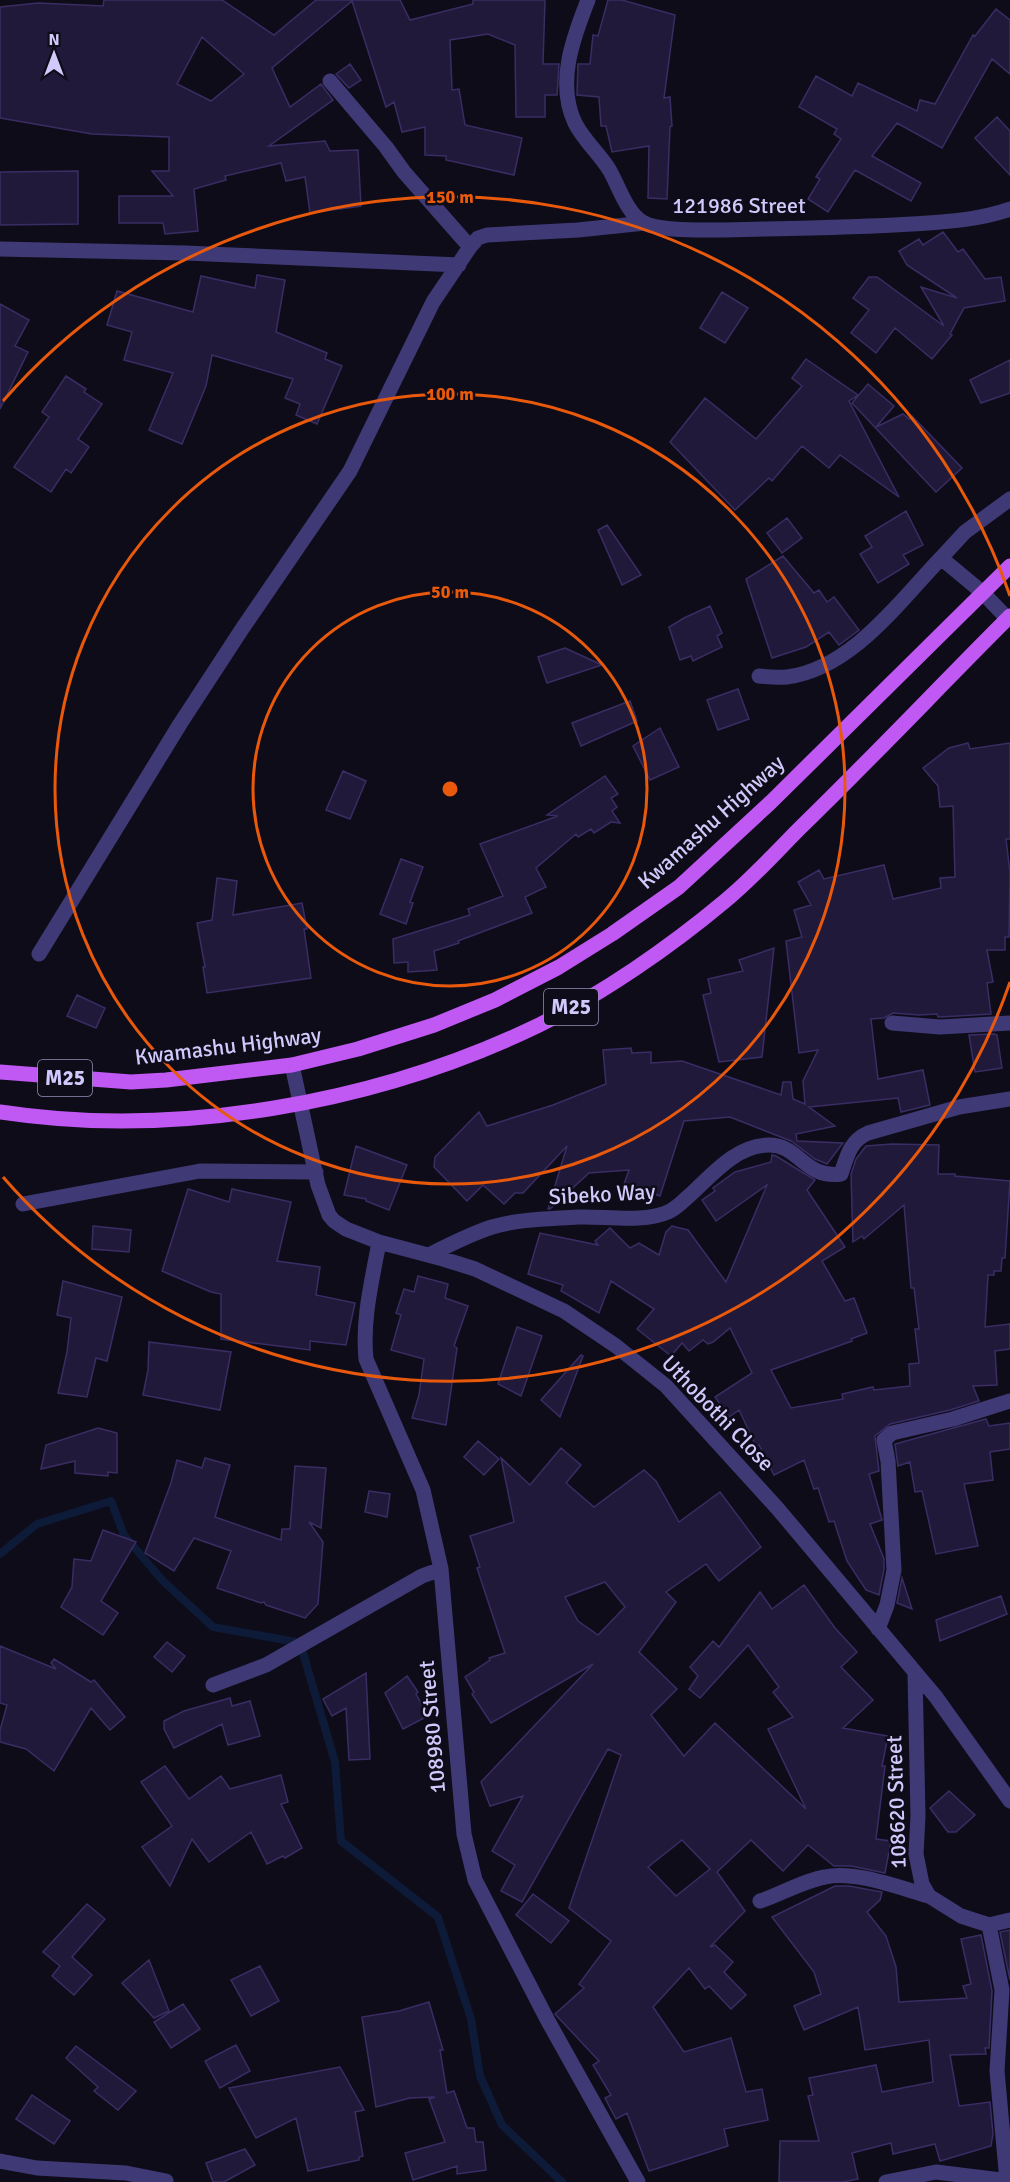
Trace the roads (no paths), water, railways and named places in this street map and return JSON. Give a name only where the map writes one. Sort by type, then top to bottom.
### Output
[{"type":"main road","name":"Kwamashu Highway","points":[[0,1071],[131,1082],[292,1065],[358,1049],[434,1025],[495,1000],[559,967],[612,934],[679,887],[763,810],[1010,566]]},
{"type":"main road","name":"M25","points":[[0,1112],[32,1117],[121,1121],[214,1117],[301,1104],[378,1084],[467,1056],[538,1025],[601,990],[726,901],[1009,617]]},
{"type":"street","name":"121986 Street","points":[[588,0],[571,47],[567,93],[575,122],[589,145],[608,168],[634,216],[645,223],[664,227],[716,230],[880,226],[949,222],[1010,209]]},
{"type":"street","points":[[330,81],[386,147],[404,172],[470,247]]},
{"type":"street","points":[[39,954],[180,724],[350,471],[433,302],[470,247],[478,238],[487,235],[578,230],[645,223]]},
{"type":"street","points":[[0,249],[185,253],[459,265]]},
{"type":"street","points":[[759,676],[785,677],[801,674],[833,661],[864,639],[965,532],[1010,499]]},
{"type":"street","points":[[941,558],[1009,617]]},
{"type":"street","points":[[892,1023],[940,1027],[1010,1023]]},
{"type":"street","name":"Uthobothi Close","points":[[292,1065],[316,1172],[329,1215],[334,1221],[346,1229],[379,1242],[475,1269],[564,1311],[615,1346],[666,1386],[778,1509],[936,1697],[1010,1801]]},
{"type":"street","name":"Sibeko Way","points":[[429,1255],[491,1228],[511,1223],[578,1217],[646,1217],[668,1213],[679,1206],[731,1158],[748,1148],[779,1146],[816,1172],[828,1175],[841,1174],[851,1146],[857,1139],[868,1133],[959,1107],[1010,1098]]},
{"type":"street","points":[[23,1204],[200,1171],[316,1172]]},
{"type":"street","name":"108980 Street","points":[[379,1242],[366,1312],[364,1338],[366,1359],[423,1491],[441,1569],[464,1834],[475,1880],[548,2021],[638,2182]]},
{"type":"street","points":[[878,1629],[887,1605],[894,1570],[888,1461],[884,1440],[892,1433],[953,1419],[1010,1401]]},
{"type":"street","points":[[213,1685],[266,1665],[422,1576],[441,1569]]},
{"type":"street","name":"108620 Street","points":[[915,1673],[918,1816],[916,1854],[922,1884],[929,1896],[961,1916],[989,1924],[1010,1920]]},
{"type":"street","points":[[760,1901],[808,1881],[846,1874],[929,1896]]},
{"type":"street","points":[[886,2182],[936,2172],[1009,2181],[997,2071],[1002,1990],[989,1924]]},
{"type":"street","points":[[0,2161],[37,2168],[126,2173],[166,2181]]},
{"type":"waterway","points":[[0,1554],[37,1524],[111,1501],[124,1535],[162,1580],[213,1627],[296,1642],[303,1653],[335,1762],[341,1841],[438,1917],[471,2019],[480,2076],[502,2125],[562,2182]]}]
